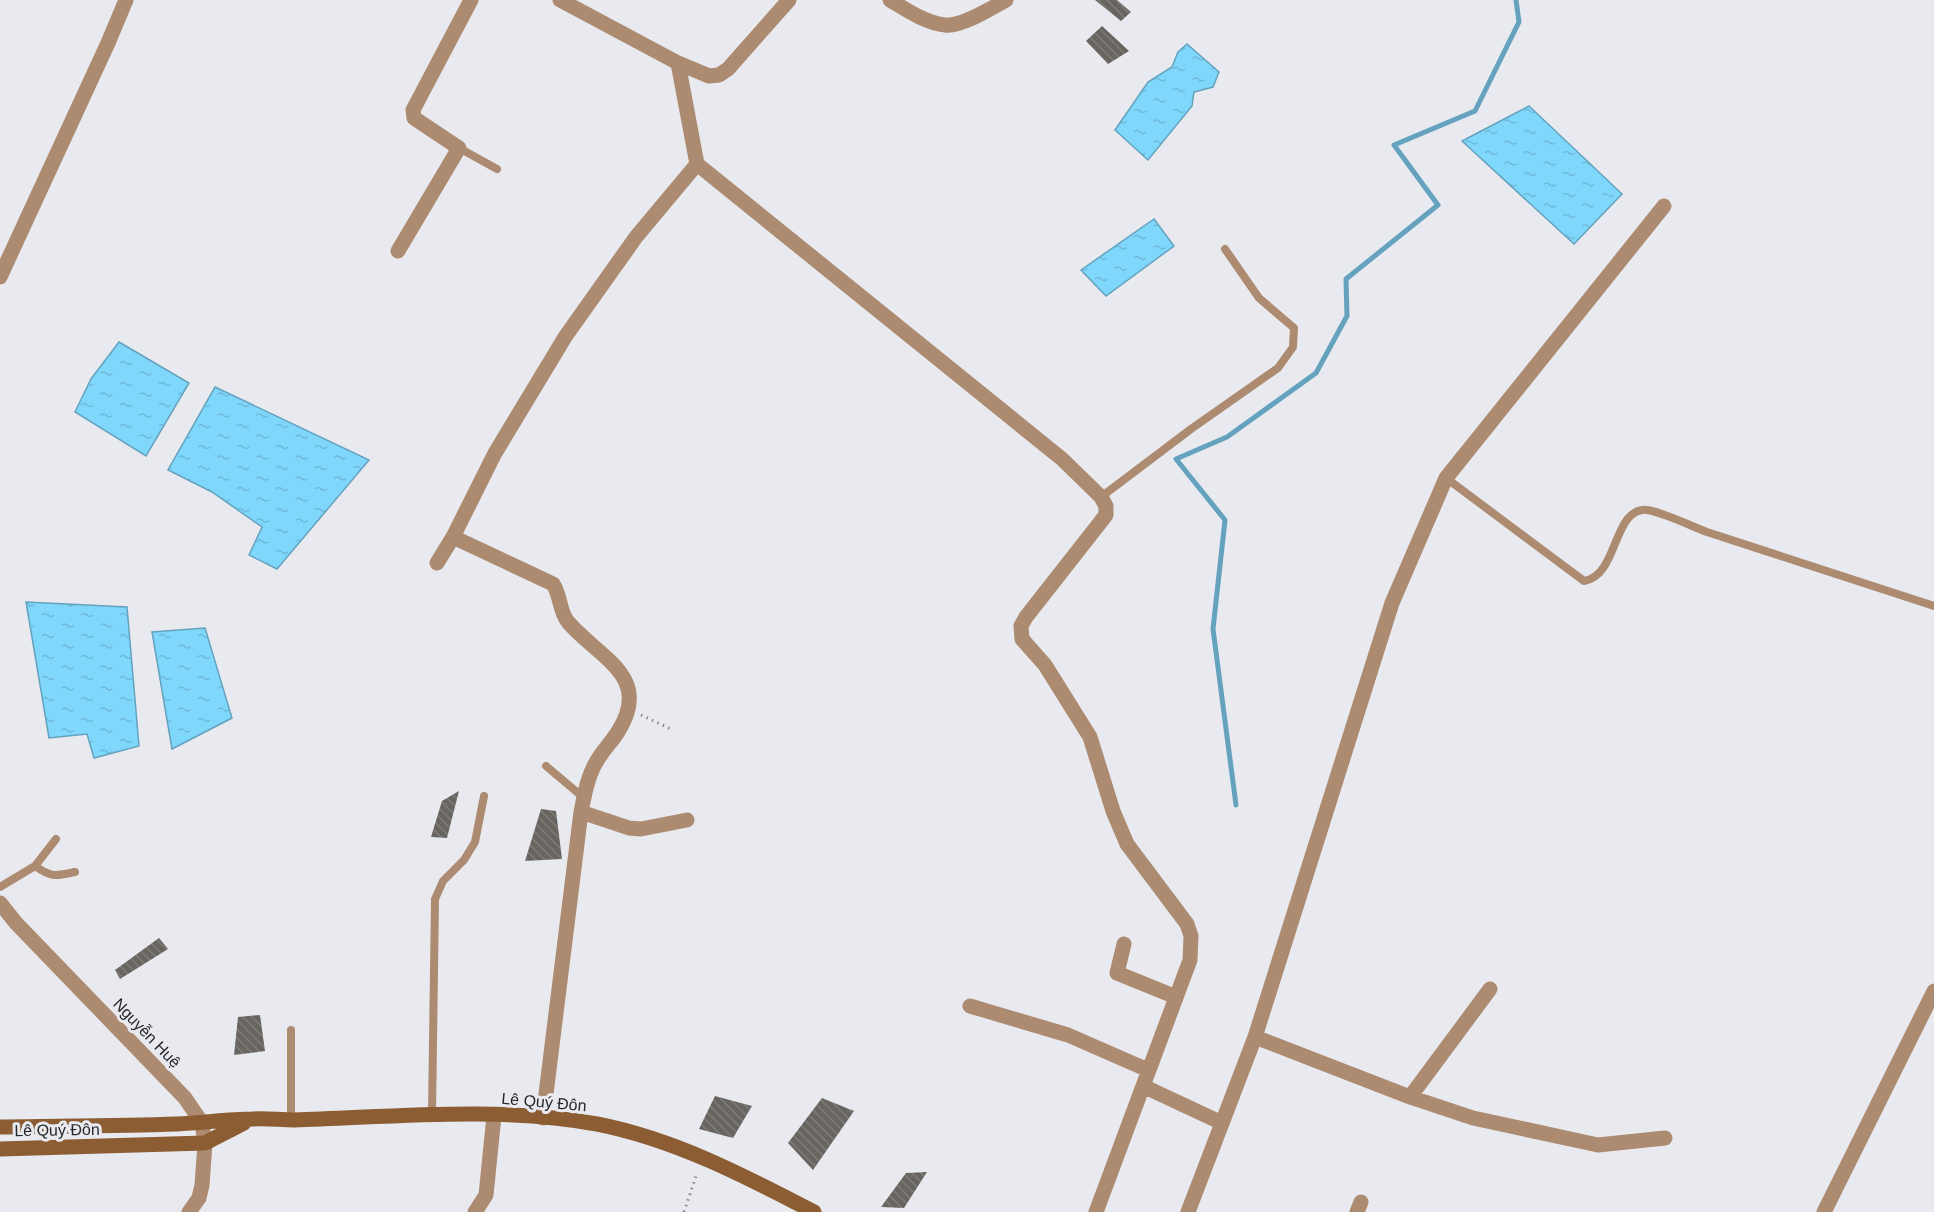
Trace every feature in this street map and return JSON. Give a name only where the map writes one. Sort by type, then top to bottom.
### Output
[{"type":"main road","name":"Lê Quý Đôn","points":[[0,1127],[202,1123],[252,1119],[291,1120],[432,1114],[543,1118],[597,1125],[640,1135],[703,1157],[814,1212]]},
{"type":"main road","name":"Lê Quý Đôn","points":[[0,1149],[206,1143],[252,1119]]},
{"type":"street","points":[[2,269],[126,0]]},
{"type":"street","points":[[398,252],[459,148],[420,124],[414,118],[413,110],[471,0]]},
{"type":"street","points":[[560,0],[678,63],[709,76],[719,75],[728,69],[789,0]]},
{"type":"street","points":[[890,0],[918,16],[946,26],[975,17],[1006,0]]},
{"type":"street","points":[[678,63],[697,164],[1062,459],[1101,497],[1107,506],[1106,515],[1026,617],[1021,626],[1022,639],[1045,665],[1090,737],[1102,780],[1127,844],[1187,924],[1191,936],[1190,960],[1096,1212]]},
{"type":"street","points":[[437,563],[453,537],[495,453],[565,337],[636,237],[697,164]]},
{"type":"street","points":[[1188,1212],[1255,1037],[1392,603],[1446,478],[1664,206]]},
{"type":"street","points":[[453,537],[553,584],[559,594],[561,608],[567,621],[627,681],[631,694],[629,709],[620,730],[599,757],[587,780],[543,1118]]},
{"type":"street","points":[[583,805],[629,828],[640,829],[687,820]]},
{"type":"street","name":"Nguyễn Huệ","points":[[0,903],[16,923],[185,1098],[202,1123],[206,1143],[202,1185],[199,1198],[189,1212]]},
{"type":"street","points":[[1124,944],[1117,973],[1176,997]]},
{"type":"street","points":[[1410,1096],[1490,989]]},
{"type":"street","points":[[1824,1212],[1934,991]]},
{"type":"street","points":[[970,1006],[1068,1035],[1148,1070]]},
{"type":"street","points":[[1255,1037],[1473,1118],[1598,1145],[1665,1138]]},
{"type":"street","points":[[1143,1086],[1222,1123]]},
{"type":"street","points":[[475,1212],[486,1195],[494,1116]]},
{"type":"lane","points":[[459,148],[497,170]]},
{"type":"lane","points":[[1101,497],[1191,429],[1278,369],[1293,347],[1294,328],[1259,298],[1225,249]]},
{"type":"lane","points":[[1446,478],[1584,582],[1592,580],[1600,572],[1623,526],[1632,515],[1642,510],[1934,606]]},
{"type":"lane","points":[[546,766],[583,805]]},
{"type":"lane","points":[[432,1114],[435,899],[443,881],[464,860],[475,842],[484,796]]},
{"type":"lane","points":[[0,887],[35,866],[56,839]]},
{"type":"lane","points":[[35,866],[55,876],[75,872]]},
{"type":"lane","points":[[291,1030],[291,1120]]},
{"type":"path","points":[[629,709],[671,729]]},
{"type":"path","points":[[684,1212],[703,1157]]},
{"type":"water","points":[[1187,44],[1219,72],[1213,87],[1194,92],[1192,106],[1148,160],[1115,130],[1148,82],[1172,67],[1178,52]]},
{"type":"water","points":[[1529,106],[1622,194],[1574,244],[1462,141]]},
{"type":"water","points":[[1154,219],[1174,246],[1106,296],[1081,270]]},
{"type":"water","points":[[119,342],[189,383],[146,456],[75,412],[91,379]]},
{"type":"water","points":[[215,387],[369,460],[277,569],[249,555],[262,527],[212,492],[168,470]]},
{"type":"water","points":[[26,602],[127,607],[139,746],[94,758],[87,734],[49,738]]},
{"type":"water","points":[[205,628],[232,718],[172,749],[152,632]]},
{"type":"building","points":[[1095,0],[1117,0],[1131,12],[1121,21]]},
{"type":"building","points":[[1102,26],[1129,51],[1108,64],[1086,41]]},
{"type":"building","points":[[459,791],[447,838],[431,837],[442,801]]},
{"type":"building","points":[[541,809],[556,811],[562,859],[525,861]]},
{"type":"building","points":[[159,938],[168,949],[120,979],[115,970]]},
{"type":"building","points":[[260,1015],[265,1051],[234,1055],[238,1017]]},
{"type":"building","points":[[715,1096],[752,1106],[733,1138],[699,1129]]},
{"type":"building","points":[[822,1098],[854,1111],[813,1170],[788,1143]]},
{"type":"building","points":[[927,1172],[904,1208],[881,1207],[906,1173]]},
{"type":"waterway","points":[[1236,805],[1213,629],[1225,520],[1176,459],[1227,437],[1316,373],[1347,316],[1346,279],[1438,205],[1394,145],[1475,111],[1519,22],[1516,0]]}]
